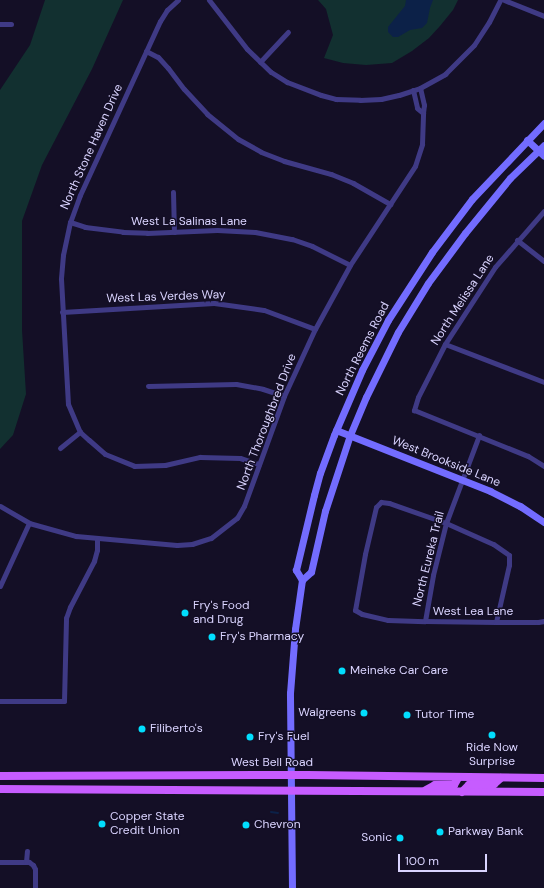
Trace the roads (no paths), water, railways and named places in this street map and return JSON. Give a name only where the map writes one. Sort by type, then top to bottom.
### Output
[{"type":"main road","name":"North Reems Road","points":[[302,580],[296,570],[314,495],[336,430],[362,370],[388,320],[432,252],[472,199],[544,123]]},
{"type":"main road","points":[[527,140],[544,156]]},
{"type":"main road","name":"North Reems Road","points":[[292,888],[291,683],[295,629],[302,580],[310,572],[326,505],[350,435],[366,396],[398,332],[428,283],[465,233],[510,178],[544,145]]},
{"type":"main road","name":"West Brookside Lane","points":[[336,430],[462,479],[520,506],[544,522]]},
{"type":"main road","name":"West Bell Road","points":[[0,776],[291,775],[544,778]]},
{"type":"main road","points":[[128,776],[128,790]]},
{"type":"main road","points":[[423,791],[436,785],[454,785],[458,778]]},
{"type":"main road","points":[[462,792],[469,786],[494,784],[501,778]]},
{"type":"main road","points":[[0,789],[544,792]]},
{"type":"street","name":"North Stone Haven Drive","points":[[178,0],[167,10],[160,21],[80,195],[70,222],[62,263],[62,312],[68,404],[80,432],[105,454],[134,466],[165,465],[200,457],[240,458],[259,464]]},
{"type":"street","points":[[210,0],[247,49],[271,72],[287,82],[336,99],[381,99],[420,88],[445,74],[474,46],[489,22],[500,0]]},
{"type":"street","points":[[504,0],[544,16]]},
{"type":"street","points":[[0,24],[11,24]]},
{"type":"street","points":[[260,62],[288,32]]},
{"type":"street","points":[[146,51],[158,57],[207,114],[238,138],[261,152],[284,161],[331,174],[353,183],[390,204]]},
{"type":"street","name":"North Thoroughbred Drive","points":[[97,539],[177,545],[192,544],[211,538],[237,518],[244,506],[284,396],[314,330],[350,265],[409,178],[420,155],[423,134],[424,106],[420,88]]},
{"type":"street","name":"North Thoroughbred Drive","points":[[413,90],[417,108],[423,113]]},
{"type":"street","points":[[173,192],[174,232]]},
{"type":"street","name":"North Melissa Lane","points":[[478,435],[414,410],[418,397],[445,344],[495,267],[517,240],[544,211]]},
{"type":"street","name":"West La Salinas Lane","points":[[70,222],[123,232],[238,230],[274,235],[312,246],[350,265]]},
{"type":"street","points":[[517,240],[544,261]]},
{"type":"street","name":"West Las Verdes Way","points":[[62,312],[214,303],[264,310],[314,330]]},
{"type":"street","points":[[445,344],[544,382]]},
{"type":"street","points":[[148,386],[236,384],[263,389],[284,396]]},
{"type":"street","points":[[60,448],[80,432]]},
{"type":"street","points":[[478,435],[528,456],[544,466]]},
{"type":"street","name":"North Eureka Trail","points":[[425,621],[433,575],[446,523],[478,435]]},
{"type":"street","name":"West Lea Lane","points":[[446,523],[389,503],[381,502],[376,507],[368,540],[355,610],[362,614],[388,620],[496,622],[544,621]]},
{"type":"street","points":[[0,506],[29,523],[76,536],[97,539],[97,550],[94,561],[70,607],[66,618],[64,701],[0,701]]},
{"type":"street","points":[[0,586],[29,523]]},
{"type":"street","points":[[446,523],[493,544],[509,556],[509,565],[496,622]]},
{"type":"street","points":[[26,862],[27,851]]},
{"type":"street","points":[[0,862],[31,863],[35,869],[35,888]]},
{"type":"water","points":[[406,0],[433,0],[427,23],[422,28],[410,30],[398,37],[393,37],[388,32],[388,27],[405,6]]},
{"type":"waterway","points":[[271,812],[278,813]]},
{"type":"place","name":"Fry's Food and Drug","points":[[185,613]]},
{"type":"place","name":"Fry's Pharmacy","points":[[212,637]]},
{"type":"place","name":"Meineke Car Care","points":[[342,671]]},
{"type":"place","name":"Walgreens","points":[[364,713]]},
{"type":"place","name":"Tutor Time","points":[[407,715]]},
{"type":"place","name":"Filiberto's","points":[[142,729]]},
{"type":"place","name":"Ride Now Surprise","points":[[492,735]]},
{"type":"place","name":"Fry's Fuel","points":[[250,737]]},
{"type":"place","name":"Copper State Credit Union","points":[[102,824]]},
{"type":"place","name":"Chevron","points":[[246,825]]},
{"type":"place","name":"Parkway Bank","points":[[440,832]]},
{"type":"place","name":"Sonic","points":[[400,838]]}]
